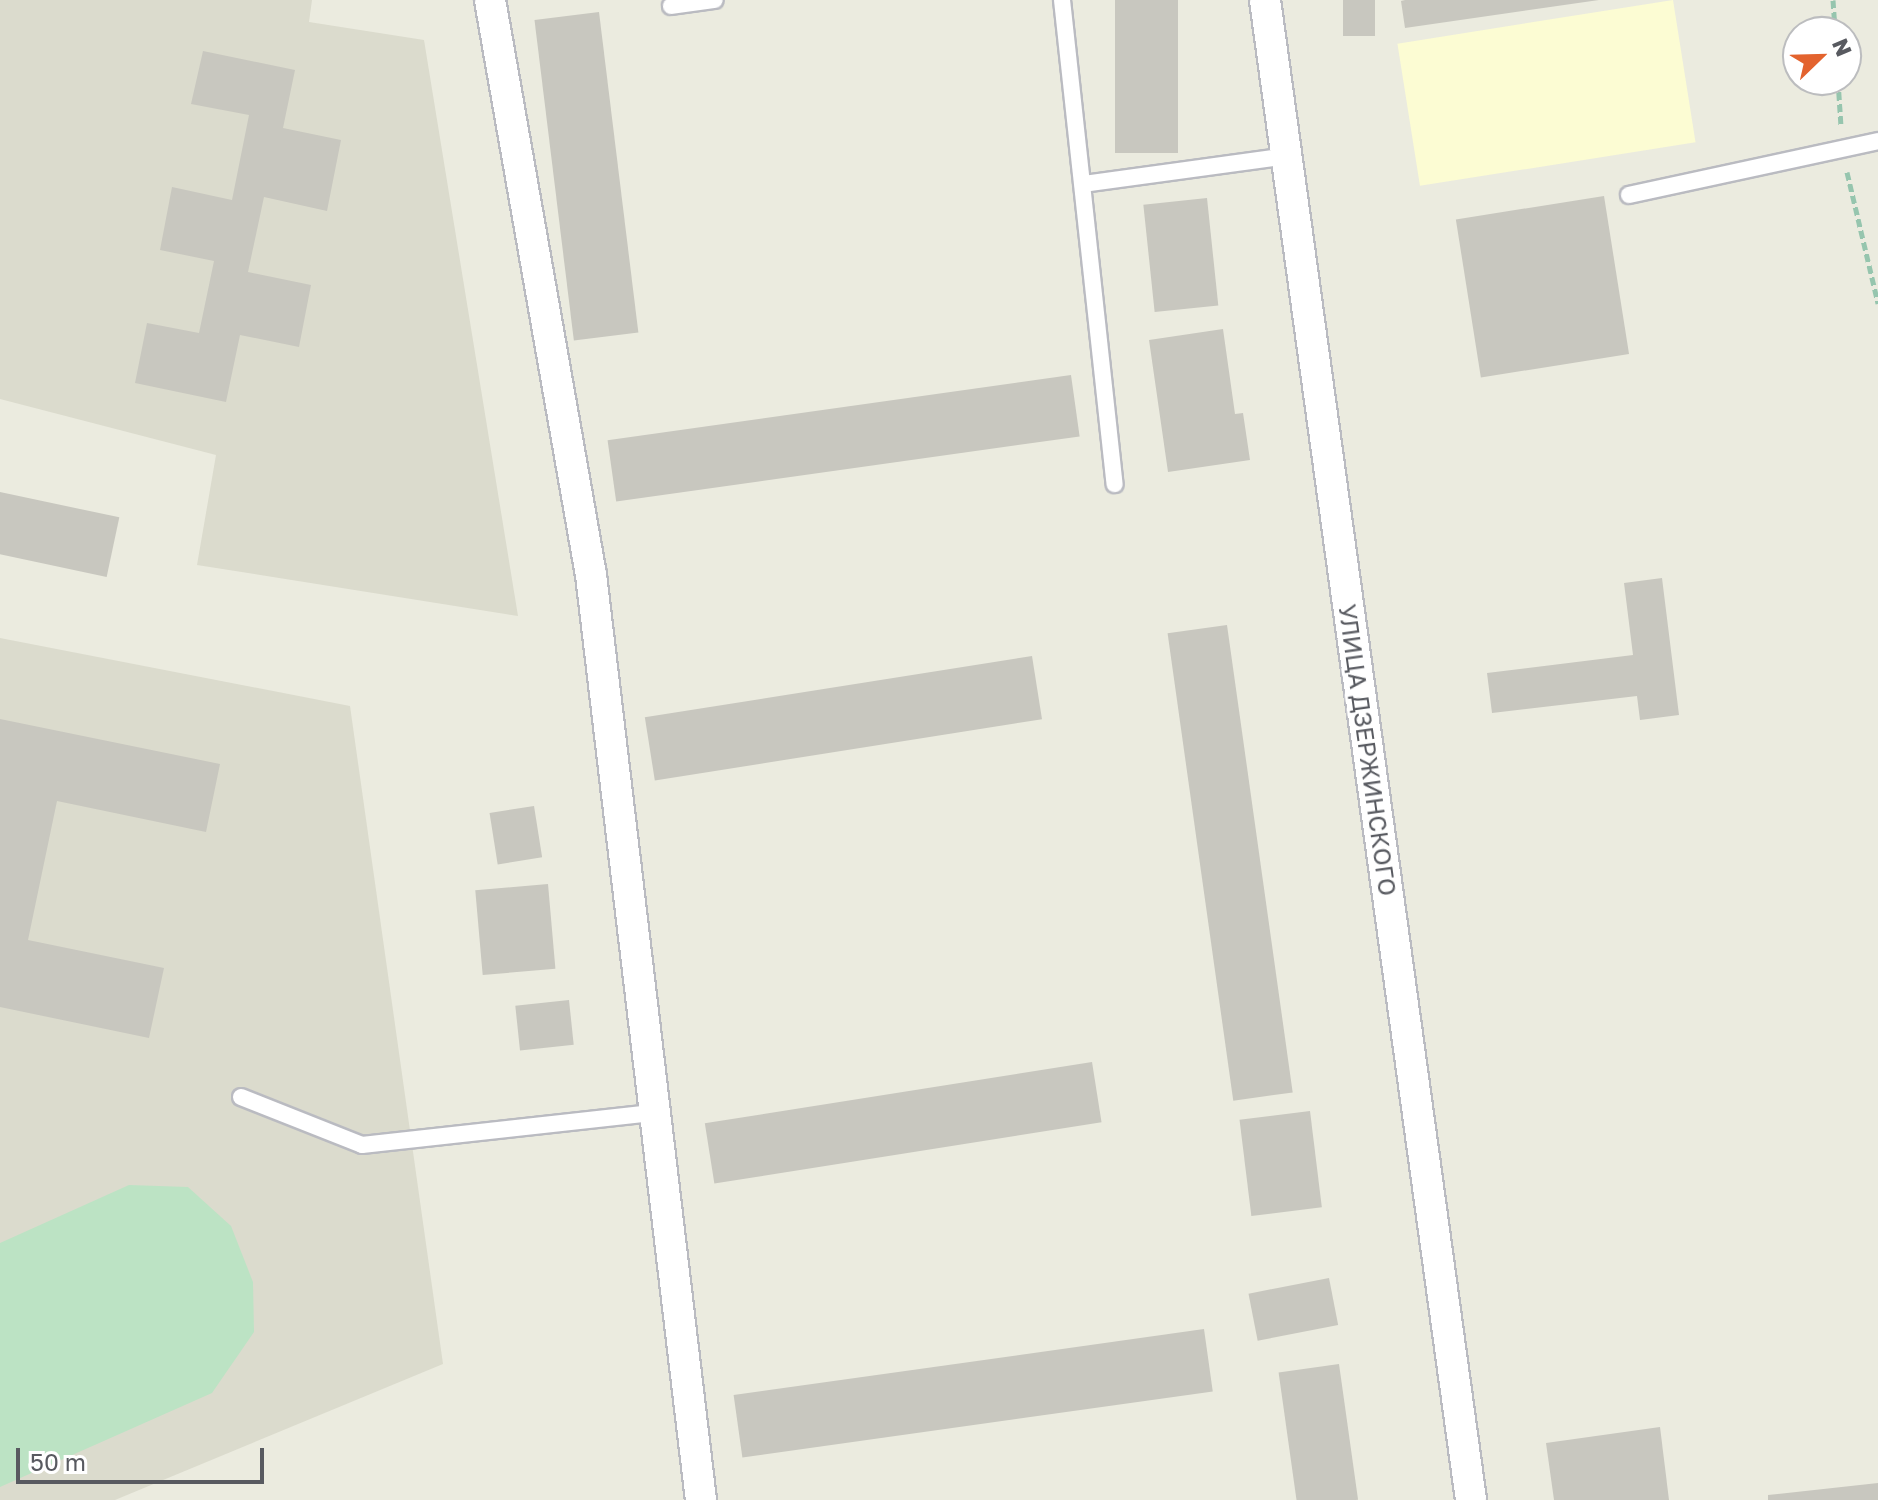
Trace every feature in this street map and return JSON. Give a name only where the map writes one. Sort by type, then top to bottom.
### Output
[{"type":"street","points":[[490,0],[591,575],[701,1500]]},
{"type":"street","name":"УЛИЦА ДЗЕРЖИНСКОГО","points":[[1265,0],[1471,1500]]},
{"type":"lane","points":[[671,6],[715,0]]},
{"type":"lane","points":[[1062,0],[1115,484]]},
{"type":"lane","points":[[1629,195],[1878,141]]},
{"type":"lane","points":[[1083,184],[1287,156]]},
{"type":"lane","points":[[241,1097],[362,1145],[654,1113]]},
{"type":"path","points":[[1839,96],[1842,150],[1878,303]]},
{"type":"shaded area","points":[[0,0],[312,0],[309,22],[424,40],[518,616],[197,565],[216,455],[0,399]]},
{"type":"shaded area","points":[[1673,0],[1696,142],[1420,186],[1397,44]]},
{"type":"shaded area","points":[[0,638],[350,706],[443,1364],[115,1500],[0,1500]]},
{"type":"shaded area","points":[[129,1185],[188,1187],[231,1226],[253,1282],[254,1332],[212,1393],[0,1487],[0,1243]]},
{"type":"building","points":[[1115,0],[1178,0],[1178,153],[1115,153]]},
{"type":"building","points":[[1343,0],[1375,0],[1375,36],[1343,36]]},
{"type":"building","points":[[1405,0],[1599,0],[1405,28],[1401,1]]},
{"type":"building","points":[[599,12],[638,333],[574,341],[534,20]]},
{"type":"building","points":[[203,51],[295,70],[283,128],[341,140],[327,211],[264,197],[248,272],[311,285],[299,347],[240,335],[226,402],[135,383],[147,323],[199,333],[214,261],[160,250],[172,187],[232,200],[249,115],[191,104]]},
{"type":"building","points":[[1604,196],[1629,354],[1481,377],[1456,219]]},
{"type":"building","points":[[1207,198],[1218,305],[1155,312],[1143,205]]},
{"type":"building","points":[[1223,329],[1235,414],[1243,413],[1250,460],[1168,472],[1149,340]]},
{"type":"building","points":[[1071,375],[1080,436],[616,502],[608,440]]},
{"type":"building","points":[[0,492],[119,517],[107,577],[0,554]]},
{"type":"building","points":[[1662,578],[1679,715],[1640,720],[1637,696],[1492,713],[1487,673],[1633,655],[1624,583]]},
{"type":"building","points":[[1227,625],[1293,1092],[1233,1101],[1168,633]]},
{"type":"building","points":[[1032,656],[1042,719],[655,781],[645,717]]},
{"type":"building","points":[[0,719],[220,764],[206,832],[57,801],[28,940],[164,968],[149,1038],[0,1007]]},
{"type":"building","points":[[534,806],[542,857],[498,864],[490,813]]},
{"type":"building","points":[[548,884],[555,969],[483,975],[475,890]]},
{"type":"building","points":[[569,1000],[574,1045],[520,1050],[515,1006]]},
{"type":"building","points":[[1092,1062],[1102,1122],[714,1184],[705,1123]]},
{"type":"building","points":[[1310,1111],[1322,1207],[1251,1216],[1240,1120]]},
{"type":"building","points":[[1329,1278],[1338,1325],[1258,1341],[1249,1294]]},
{"type":"building","points":[[1204,1329],[1213,1391],[742,1457],[734,1395]]},
{"type":"building","points":[[1339,1364],[1358,1500],[1297,1500],[1279,1372]]},
{"type":"building","points":[[1660,1427],[1669,1500],[1554,1500],[1546,1443]]},
{"type":"building","points":[[1878,1483],[1878,1500],[1768,1500],[1768,1495]]}]
